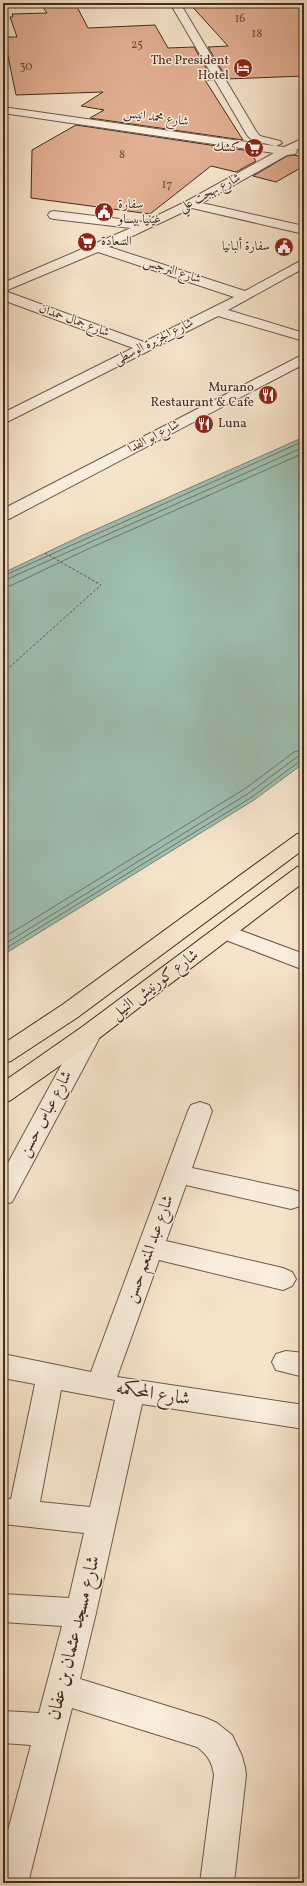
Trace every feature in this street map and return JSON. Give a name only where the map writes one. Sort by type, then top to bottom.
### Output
[{"type":"main road","name":"شارع كورنيش النيل","points":[[3,1056],[70,1011],[304,839]]},
{"type":"main road","name":"شارع كورنيش النيل","points":[[3,1094],[90,1033],[304,872]]},
{"type":"street","points":[[175,3],[248,127],[256,138],[266,142],[302,146]]},
{"type":"street","name":"شارع محمد انيس","points":[[3,110],[286,151]]},
{"type":"street","points":[[221,142],[248,127]]},
{"type":"street","name":"شارع بهجت علي","points":[[3,288],[146,226],[191,204],[286,151],[302,146]]},
{"type":"street","points":[[191,204],[304,230]]},
{"type":"street","points":[[54,215],[146,226]]},
{"type":"street","name":"شارع النرجس","points":[[97,247],[246,296]]},
{"type":"street","name":"شارع الجزيرة الوسطى","points":[[3,419],[246,296],[304,263]]},
{"type":"street","name":"شارع جمال حمدان","points":[[3,295],[145,347]]},
{"type":"street","points":[[216,311],[304,337]]},
{"type":"street","name":"شارع ابو الفدا","points":[[3,516],[304,358]]},
{"type":"street","points":[[3,500],[19,507]]},
{"type":"street","points":[[226,932],[304,962]]},
{"type":"street","name":"شارع عباس حسن","points":[[3,1195],[90,1033]]},
{"type":"street","name":"شارع عبد المنعم حسن","points":[[100,1386],[200,1111]]},
{"type":"street","points":[[178,1174],[291,1199]]},
{"type":"street","points":[[150,1248],[283,1279]]},
{"type":"street","name":"شارع المحكمه","points":[[3,1366],[100,1386],[304,1417]]},
{"type":"street","points":[[50,1376],[13,1512],[102,1522]]},
{"type":"street","name":"شارع مسجد عثمان بن عفان","points":[[11,1883],[52,1730],[81,1613],[131,1391]]},
{"type":"street","points":[[3,1608],[81,1613]]},
{"type":"street","points":[[62,1689],[206,1734],[216,1741],[224,1750],[229,1762],[230,1775],[218,1883]]},
{"type":"street","points":[[3,1727],[52,1730]]},
{"type":"water","points":[[304,437],[304,763],[254,800],[3,955],[3,573],[81,536]]},
{"type":"building","points":[[40,3],[75,3],[88,28],[155,25],[168,48],[194,47],[213,80],[205,80],[243,140],[90,118],[104,110],[81,106],[103,92],[16,95],[4,37],[17,37],[10,17],[13,17],[12,14],[47,13]]},
{"type":"building","points":[[189,3],[304,3],[304,76],[227,79],[208,47],[228,46]]},
{"type":"building","points":[[76,125],[250,151],[256,161],[236,172],[211,166],[150,214],[31,198],[32,150]]},
{"type":"building","points":[[295,155],[304,158],[304,166],[276,182],[253,176],[287,156]]},
{"type":"ferry route","points":[[3,673],[101,585],[45,553]]},
{"type":"place","name":"The President Hotel","points":[[243,68]]},
{"type":"place","name":"كشك","points":[[254,148]]},
{"type":"place","name":"سفارة غينيا بيساو","points":[[104,212]]},
{"type":"place","name":"السعادة","points":[[87,242]]},
{"type":"place","name":"سفارة ألبانيا","points":[[284,247]]},
{"type":"place","name":"Murano Restaurant & Cafe","points":[[268,395]]},
{"type":"place","name":"Luna","points":[[204,424]]}]
